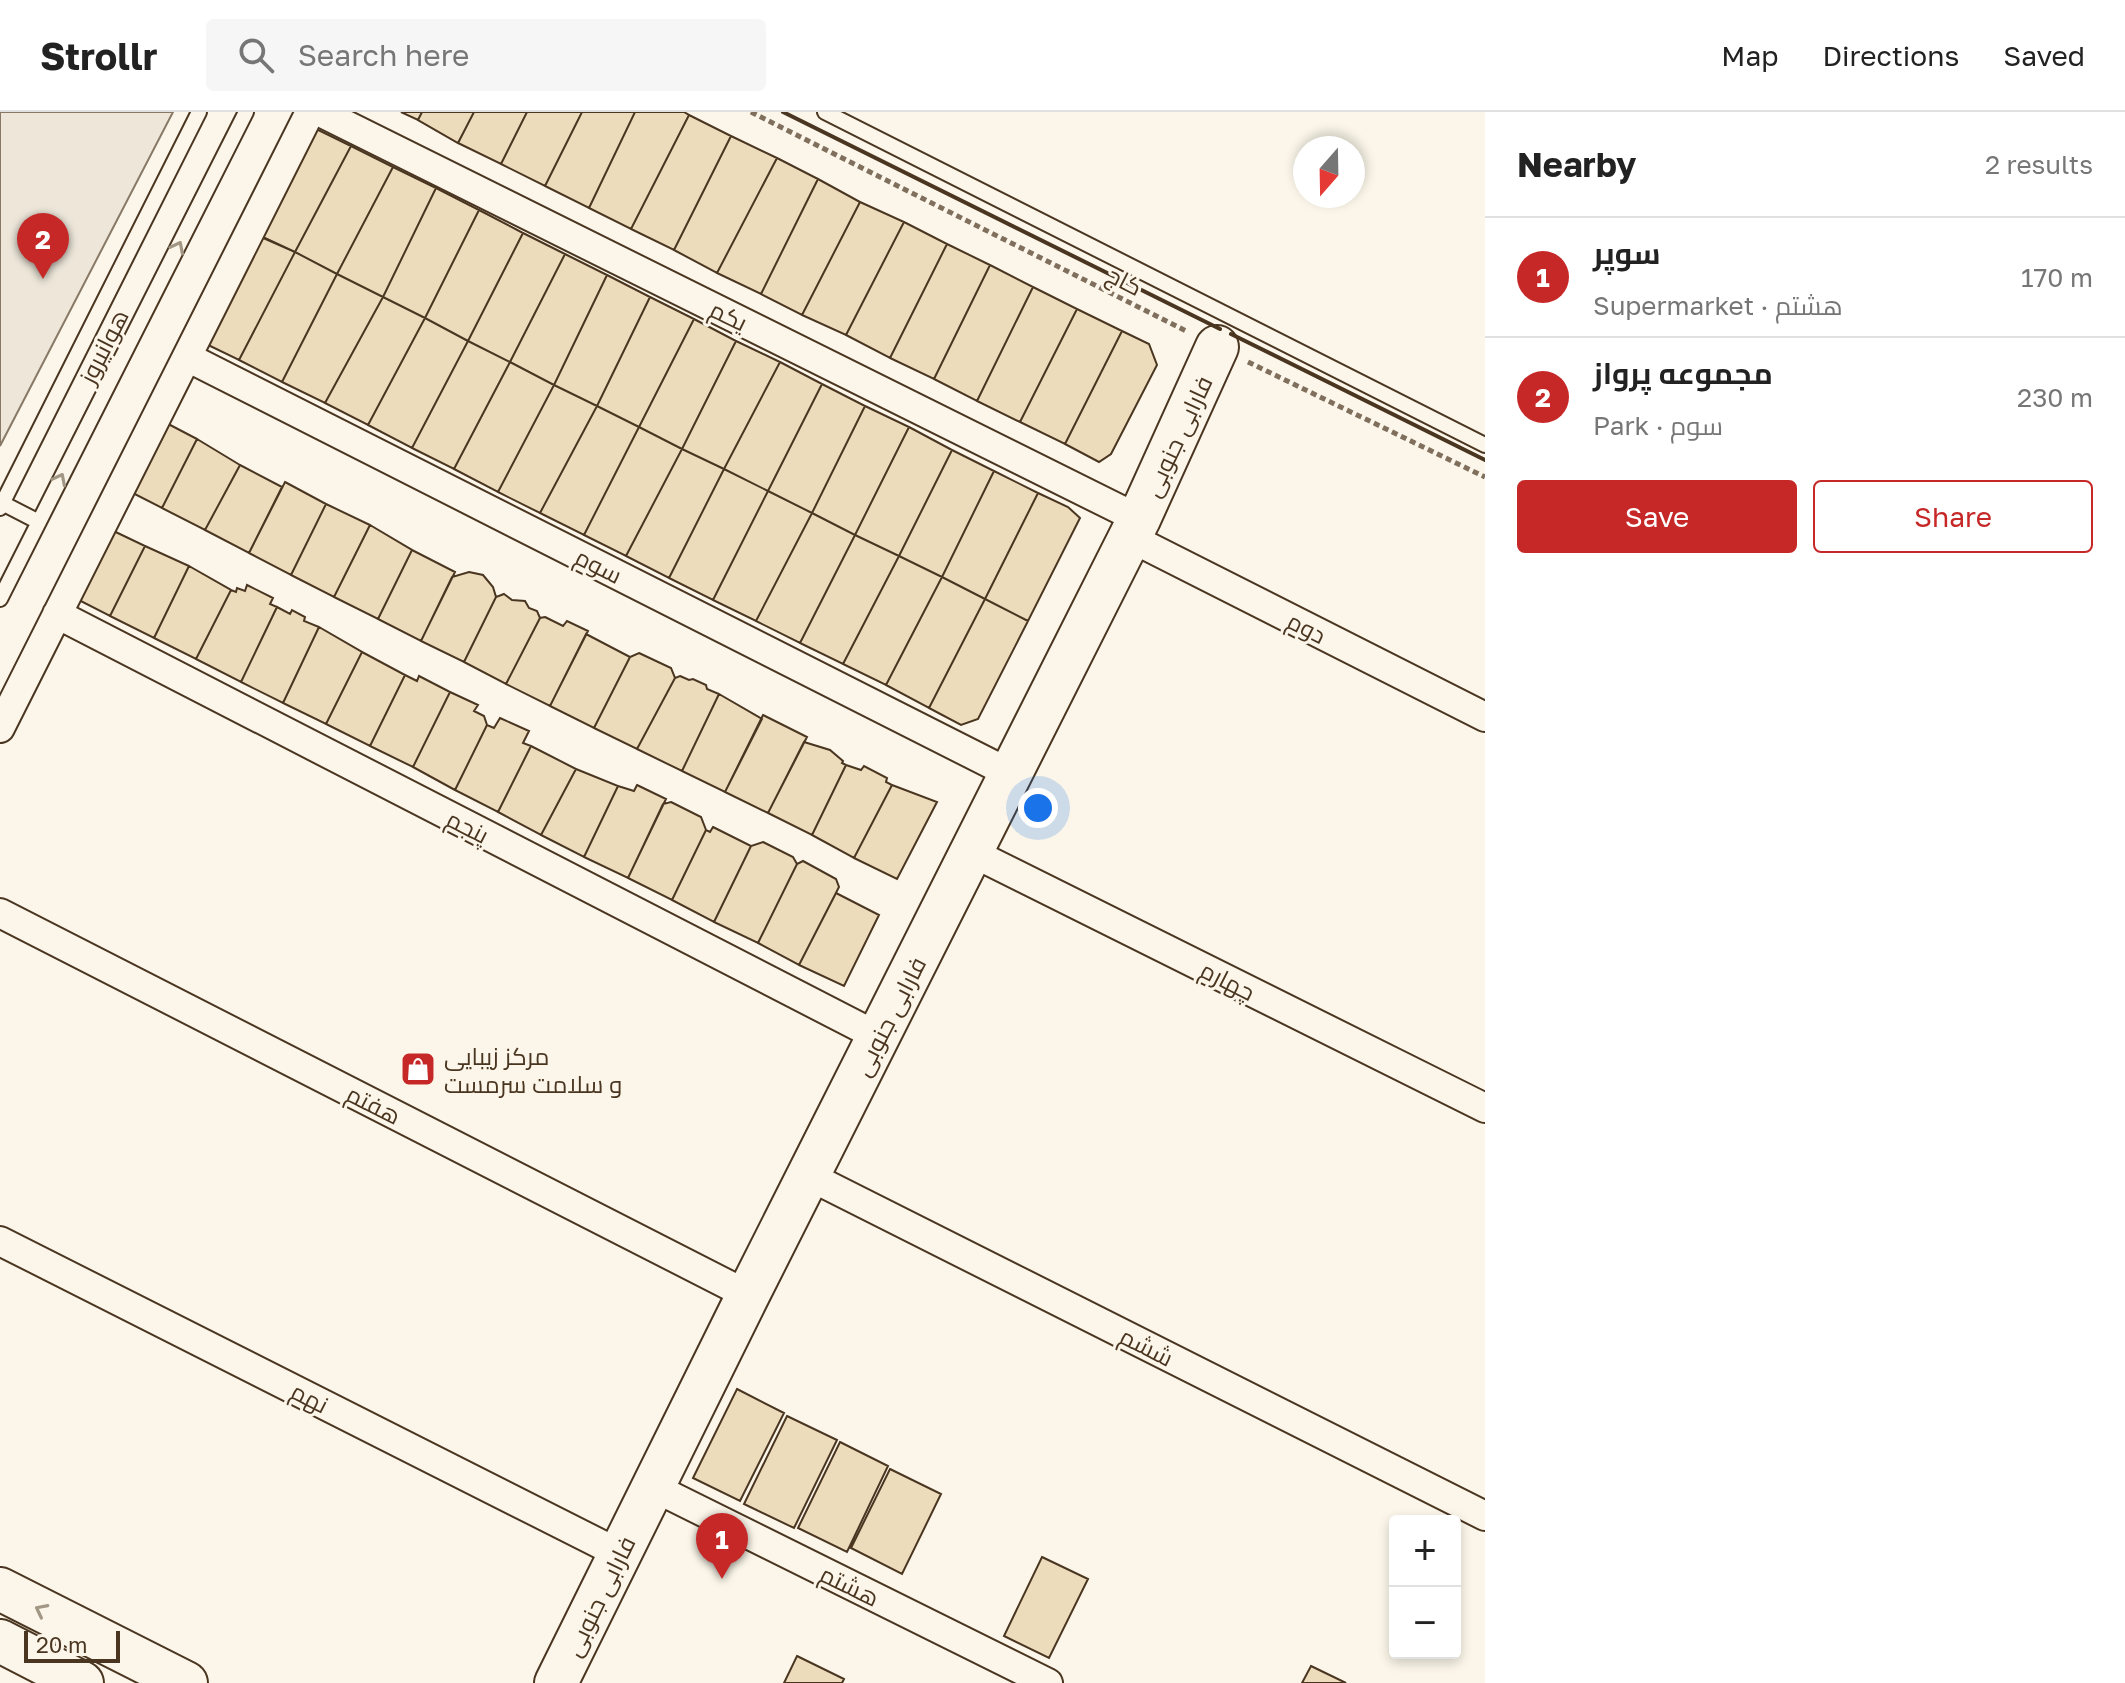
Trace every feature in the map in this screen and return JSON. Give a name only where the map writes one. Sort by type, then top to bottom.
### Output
[{"type":"street","points":[[0,728],[310,112]]},
{"type":"street","name":"یکم","points":[[320,112],[1134,528]]},
{"type":"street","name":"فارابی جنوبی","points":[[556,1683],[1134,528],[1217,347]]},
{"type":"street","name":"سوم","points":[[187,357],[1011,774]]},
{"type":"street","name":"دوم","points":[[1134,528],[1485,717]]},
{"type":"street","name":"پنجم","points":[[57,614],[879,1037]]},
{"type":"street","name":"چهارم","points":[[971,852],[1485,1108]]},
{"type":"street","name":"هفتم","points":[[0,913],[748,1295]]},
{"type":"street","name":"ششم","points":[[809,1176],[1485,1516]]},
{"type":"street","name":"نهم","points":[[0,1241],[620,1554]]},
{"type":"street","name":"هشتم","points":[[653,1487],[1048,1683]]},
{"type":"street","points":[[0,1589],[186,1683]]},
{"type":"street","points":[[0,1641],[82,1683]]},
{"type":"lane","name":"هوانیروز","points":[[1,505],[199,112]]},
{"type":"lane","name":"هوانیروز","points":[[0,599],[246,112]]},
{"type":"lane","points":[[825,112],[1485,445]]},
{"type":"lane","points":[[1,505],[39,522]]},
{"type":"path","name":"کاج","points":[[751,112],[1217,347],[1485,477]]},
{"type":"shaded area","points":[[0,112],[173,112],[0,446]]},
{"type":"building","points":[[401,112],[422,112],[418,120]]},
{"type":"building","points":[[422,112],[474,112],[458,143],[418,120]]},
{"type":"building","points":[[474,112],[527,112],[501,164],[458,143]]},
{"type":"building","points":[[527,112],[582,112],[545,186],[501,164]]},
{"type":"building","points":[[582,112],[635,112],[589,208],[545,186]]},
{"type":"building","points":[[635,112],[684,112],[689,115],[631,229],[589,208]]},
{"type":"building","points":[[689,115],[731,136],[674,250],[631,229]]},
{"type":"building","points":[[304,123],[351,146],[295,252],[250,231]]},
{"type":"building","points":[[731,136],[777,158],[717,273],[674,250]]},
{"type":"building","points":[[351,146],[393,167],[337,274],[295,252]]},
{"type":"building","points":[[777,158],[818,179],[761,294],[717,273]]},
{"type":"building","points":[[393,167],[436,188],[383,297],[337,274]]},
{"type":"building","points":[[818,179],[860,202],[802,315],[761,294]]},
{"type":"building","points":[[436,188],[479,210],[425,318],[383,297]]},
{"type":"building","points":[[860,202],[904,222],[846,335],[802,315]]},
{"type":"building","points":[[479,210],[523,233],[468,341],[425,318]]},
{"type":"building","points":[[904,222],[947,244],[890,358],[846,335]]},
{"type":"building","points":[[523,233],[565,254],[510,362],[468,341]]},
{"type":"building","points":[[261,237],[295,252],[239,360],[204,343]]},
{"type":"building","points":[[947,244],[990,265],[934,379],[890,358]]},
{"type":"building","points":[[295,252],[337,274],[282,382],[239,360]]},
{"type":"building","points":[[565,254],[607,275],[554,385],[510,362]]},
{"type":"building","points":[[990,265],[1033,287],[977,401],[934,379]]},
{"type":"building","points":[[337,274],[383,297],[325,403],[282,382]]},
{"type":"building","points":[[607,275],[650,297],[597,406],[554,385]]},
{"type":"building","points":[[1033,287],[1077,309],[1020,422],[977,401]]},
{"type":"building","points":[[383,297],[425,318],[368,425],[325,403]]},
{"type":"building","points":[[650,297],[694,319],[639,427],[597,406]]},
{"type":"building","points":[[1077,309],[1122,331],[1065,444],[1020,422]]},
{"type":"building","points":[[425,318],[468,341],[412,448],[368,425]]},
{"type":"building","points":[[694,319],[736,341],[682,449],[639,427]]},
{"type":"building","points":[[1122,331],[1149,344],[1157,365],[1111,454],[1099,462],[1065,444]]},
{"type":"building","points":[[468,341],[510,362],[454,469],[412,448]]},
{"type":"building","points":[[736,341],[780,362],[724,469],[682,449]]},
{"type":"building","points":[[510,362],[554,385],[498,492],[454,469]]},
{"type":"building","points":[[780,362],[822,384],[768,491],[724,469]]},
{"type":"building","points":[[822,384],[865,406],[812,513],[768,491]]},
{"type":"building","points":[[554,385],[597,406],[540,513],[498,492]]},
{"type":"building","points":[[597,406],[639,427],[584,535],[540,513]]},
{"type":"building","points":[[865,406],[909,427],[855,535],[812,513]]},
{"type":"building","points":[[153,416],[197,439],[162,508],[119,486]]},
{"type":"building","points":[[639,427],[682,449],[626,556],[584,535]]},
{"type":"building","points":[[909,427],[952,450],[899,556],[855,535]]},
{"type":"building","points":[[197,439],[240,465],[205,530],[162,508]]},
{"type":"building","points":[[682,449],[724,469],[669,578],[626,556]]},
{"type":"building","points":[[952,450],[994,471],[942,577],[899,556]]},
{"type":"building","points":[[240,465],[282,487],[249,553],[205,530]]},
{"type":"building","points":[[724,469],[768,491],[713,600],[669,578]]},
{"type":"building","points":[[994,471],[1038,493],[985,599],[942,577]]},
{"type":"building","points":[[285,482],[326,504],[291,575],[249,553]]},
{"type":"building","points":[[768,491],[812,513],[756,621],[713,600]]},
{"type":"building","points":[[1038,493],[1068,507],[1080,518],[1028,621],[985,599]]},
{"type":"building","points":[[326,504],[370,525],[334,597],[291,575]]},
{"type":"building","points":[[812,513],[855,535],[800,643],[756,621]]},
{"type":"building","points":[[101,525],[145,546],[110,616],[67,594]]},
{"type":"building","points":[[370,525],[412,550],[378,619],[334,597]]},
{"type":"building","points":[[855,535],[899,556],[843,664],[800,643]]},
{"type":"building","points":[[145,546],[189,566],[154,638],[110,616]]},
{"type":"building","points":[[412,550],[455,572],[421,641],[378,619]]},
{"type":"building","points":[[899,556],[942,577],[886,685],[843,664]]},
{"type":"building","points":[[189,566],[231,590],[196,659],[154,638]]},
{"type":"building","points":[[469,572],[483,575],[493,587],[496,597],[464,662],[421,641],[452,577]]},
{"type":"building","points":[[942,577],[985,599],[929,708],[886,685]]},
{"type":"building","points":[[247,585],[273,598],[270,604],[277,607],[241,682],[196,659],[231,590],[236,592],[237,588],[245,591]]},
{"type":"building","points":[[504,594],[512,600],[525,601],[540,618],[506,684],[464,662],[496,597]]},
{"type":"building","points":[[985,599],[1028,621],[978,719],[961,725],[929,708]]},
{"type":"building","points":[[277,607],[290,614],[292,610],[305,617],[304,621],[319,627],[283,703],[241,682]]},
{"type":"building","points":[[545,617],[563,626],[567,621],[588,631],[550,706],[506,684],[540,618]]},
{"type":"building","points":[[319,627],[362,652],[326,724],[283,703]]},
{"type":"building","points":[[586,634],[630,657],[594,728],[550,706]]},
{"type":"building","points":[[362,652],[405,675],[370,746],[326,724]]},
{"type":"building","points":[[639,653],[671,668],[675,678],[637,749],[594,728],[630,657]]},
{"type":"building","points":[[405,675],[417,681],[419,676],[450,692],[413,767],[370,746]]},
{"type":"building","points":[[680,676],[706,685],[707,689],[719,694],[682,771],[637,749],[675,678]]},
{"type":"building","points":[[450,692],[478,705],[474,711],[484,716],[487,725],[455,790],[413,767]]},
{"type":"building","points":[[719,694],[762,719],[725,792],[682,771]]},
{"type":"building","points":[[763,715],[807,737],[768,813],[725,792]]},
{"type":"building","points":[[500,718],[529,731],[523,743],[531,746],[498,812],[455,790],[487,725],[494,728]]},
{"type":"building","points":[[804,742],[830,750],[846,765],[812,835],[768,813]]},
{"type":"building","points":[[531,746],[576,769],[541,835],[498,812]]},
{"type":"building","points":[[846,765],[861,770],[864,766],[887,778],[886,782],[892,785],[854,858],[812,835]]},
{"type":"building","points":[[576,769],[618,786],[584,857],[541,835]]},
{"type":"building","points":[[637,785],[666,799],[628,878],[584,857],[618,786],[634,791]]},
{"type":"building","points":[[892,785],[937,802],[897,879],[854,858]]},
{"type":"building","points":[[671,802],[701,817],[706,830],[672,900],[628,878],[663,804]]},
{"type":"building","points":[[713,827],[751,846],[714,922],[672,900],[706,830],[710,832]]},
{"type":"building","points":[[763,842],[793,857],[797,864],[758,943],[714,922],[751,846]]},
{"type":"building","points":[[803,861],[836,879],[839,887],[799,965],[758,943],[797,864]]},
{"type":"building","points":[[836,893],[879,915],[844,986],[799,965]]},
{"type":"building","points":[[737,1389],[784,1413],[740,1501],[693,1478]]},
{"type":"building","points":[[787,1416],[837,1440],[794,1528],[744,1504]]},
{"type":"building","points":[[840,1442],[888,1466],[847,1552],[798,1528]]},
{"type":"building","points":[[890,1469],[941,1494],[902,1574],[851,1548]]},
{"type":"building","points":[[1042,1557],[1088,1579],[1049,1658],[1004,1636]]},
{"type":"building","points":[[797,1656],[844,1679],[842,1683],[784,1683]]},
{"type":"building","points":[[1311,1666],[1346,1683],[1302,1683]]},
{"type":"wall","points":[[783,112],[1220,329]]},
{"type":"wall","points":[[1231,334],[1485,460]]},
{"type":"place","name":"مجموعه پرواز","points":[[43,279]]},
{"type":"place","name":"مرکز زیبایی و سلامت سرمست","points":[[418,1069]]},
{"type":"place","name":"سوپر","points":[[722,1579]]}]
